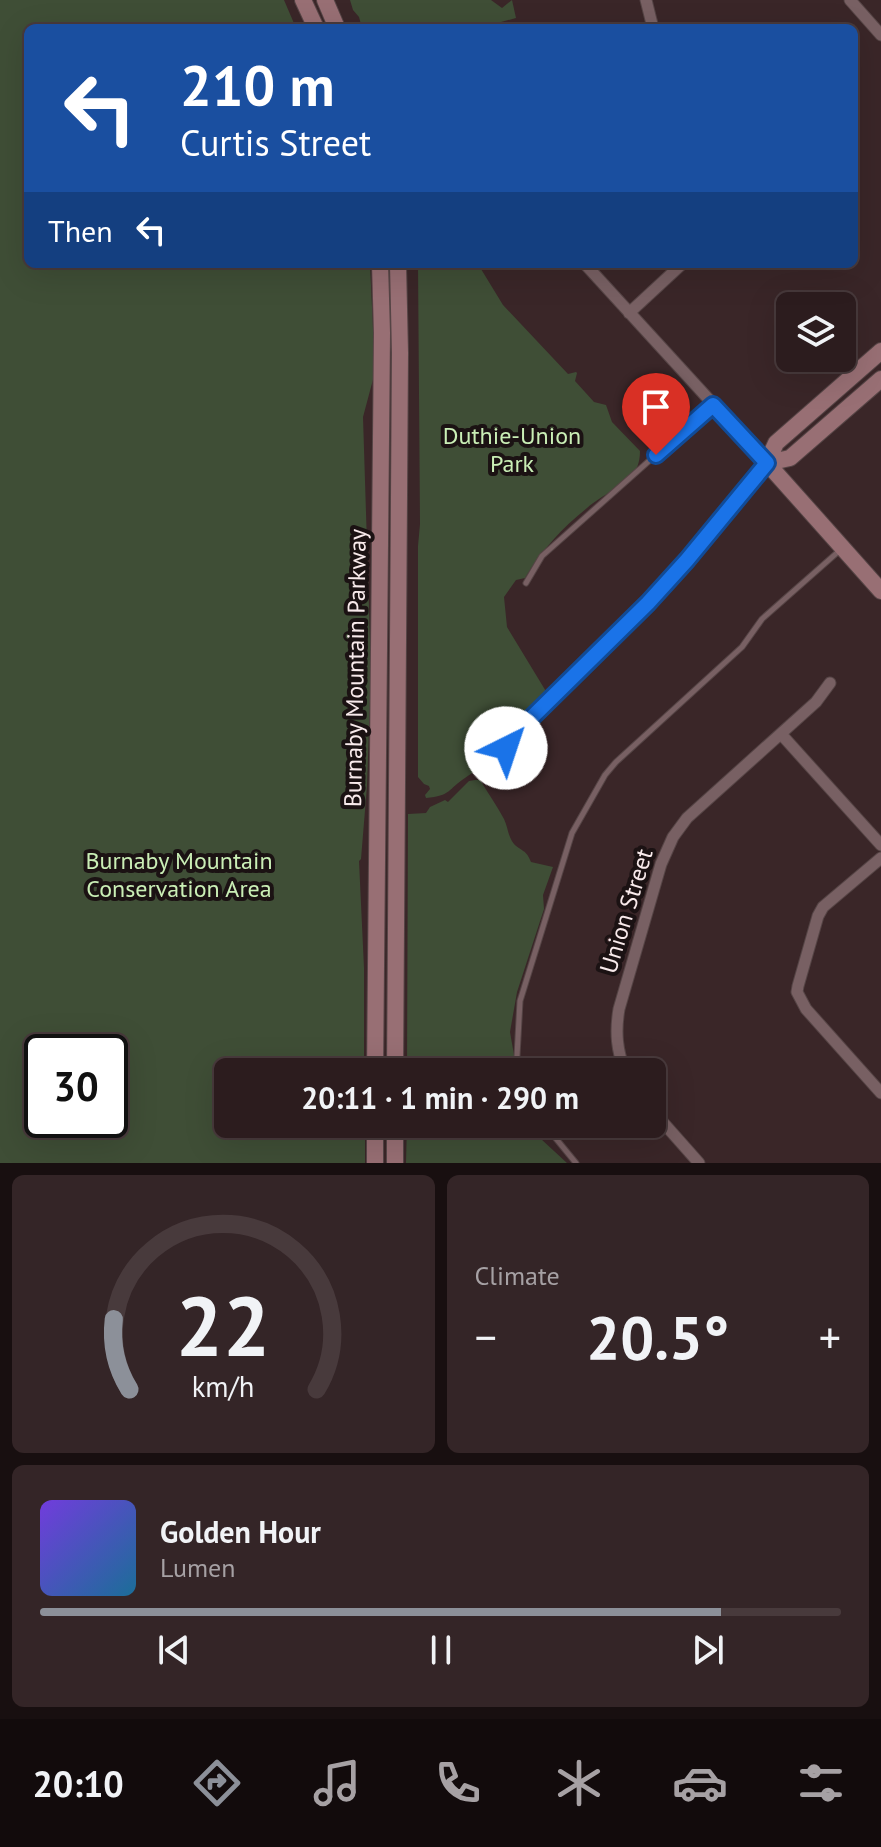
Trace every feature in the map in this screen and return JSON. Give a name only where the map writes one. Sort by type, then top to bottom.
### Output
[{"type":"main road","points":[[303,0],[314,24]]},
{"type":"main road","points":[[325,0],[335,24]]},
{"type":"main road","name":"Burnaby Mountain Parkway","points":[[375,1058],[382,349],[380,268]]},
{"type":"main road","name":"Burnaby Mountain Parkway","points":[[395,1058],[398,268]]},
{"type":"main road","points":[[767,463],[776,443],[881,351]]},
{"type":"main road","points":[[767,463],[790,458],[881,379]]},
{"type":"main road","points":[[767,463],[881,591]]},
{"type":"main road","points":[[375,1138],[375,1163]]},
{"type":"main road","points":[[395,1138],[395,1163]]},
{"type":"street","points":[[646,0],[652,24]]},
{"type":"street","points":[[850,0],[881,35]]},
{"type":"street","points":[[506,748],[521,728],[648,603],[767,463],[589,268]]},
{"type":"street","points":[[629,313],[678,268]]},
{"type":"street","name":"Union Street","points":[[620,1058],[615,1028],[619,1009],[661,864],[673,837],[687,818],[816,702],[830,683]]},
{"type":"street","points":[[781,734],[881,845]]},
{"type":"street","points":[[881,858],[823,907],[797,992],[806,1009],[881,1093]]},
{"type":"street","points":[[666,1126],[699,1163]]},
{"type":"lane","points":[[526,583],[542,556],[713,405]]},
{"type":"lane","points":[[518,1058],[520,1001],[572,833],[605,775],[742,647],[762,619],[842,549]]},
{"type":"lane","points":[[555,1138],[576,1163]]},
{"type":"green space","name":"Burnaby Mountain Conservation Area","points":[[0,0],[284,0],[294,24],[24,24],[24,268],[370,268],[375,372],[363,417],[371,672],[367,786],[359,861],[364,1058],[214,1058],[214,1138],[365,1138],[365,1163],[0,1163]]},
{"type":"green space","points":[[350,0],[491,0],[502,8],[512,0],[516,18],[499,24],[361,24]]},
{"type":"green space","name":"Duthie-Union Park","points":[[418,268],[481,269],[503,305],[568,374],[577,373],[575,381],[594,402],[606,405],[612,422],[640,451],[638,465],[631,475],[569,524],[545,549],[525,578],[516,580],[504,597],[507,627],[547,693],[519,719],[491,733],[486,746],[492,762],[484,761],[445,794],[426,798],[429,786],[418,777]]},
{"type":"green space","points":[[480,780],[504,819],[510,838],[531,862],[553,867],[543,895],[544,909],[517,992],[510,1032],[515,1058],[407,1058],[408,814],[426,813],[430,807],[445,800],[448,802],[469,781]]},
{"type":"green space","points":[[407,1138],[540,1138],[567,1163],[406,1163]]},
{"type":"route","points":[[506,748],[521,728],[648,603],[767,463],[713,405],[656,455]]}]
